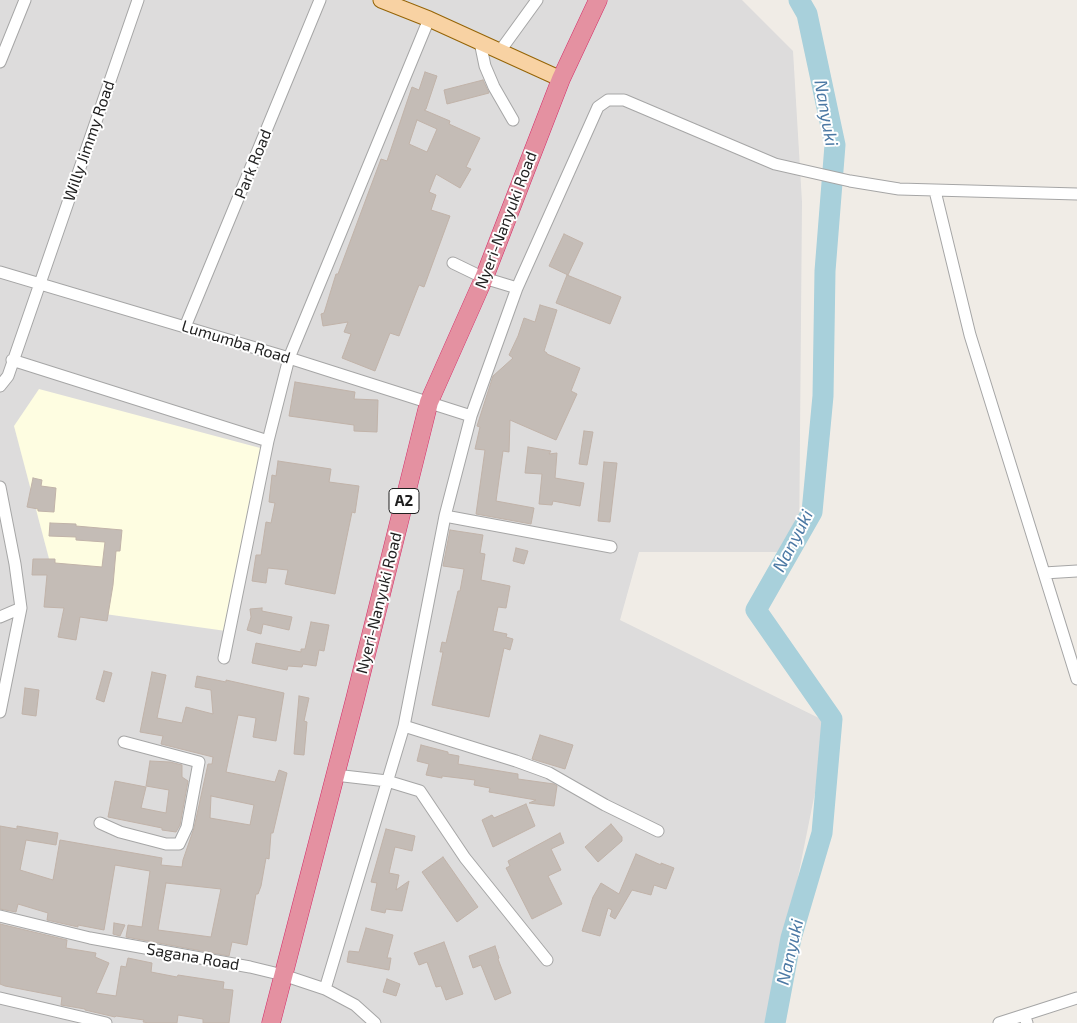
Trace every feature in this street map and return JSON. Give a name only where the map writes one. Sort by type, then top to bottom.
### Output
[{"type":"highway","name":"Nyeri-Nanyuki Road","points":[[271,1023],[429,402],[484,278],[560,79],[598,0]]},
{"type":"main road","points":[[381,0],[429,19],[560,79]]},
{"type":"street","points":[[0,62],[26,0]]},
{"type":"street","name":"Willy Jimmy Road","points":[[0,386],[8,376],[138,0]]},
{"type":"street","name":"Park Road","points":[[185,327],[320,0]]},
{"type":"street","points":[[500,51],[537,0]]},
{"type":"street","points":[[224,658],[268,442],[289,358],[429,19]]},
{"type":"street","points":[[480,42],[485,66],[494,87],[513,120]]},
{"type":"street","points":[[325,989],[404,726],[445,516],[471,416],[517,288],[598,107],[608,100],[624,100],[775,164],[850,181],[899,189],[1077,194]]},
{"type":"street","points":[[935,191],[970,335],[1077,679]]},
{"type":"street","points":[[453,263],[484,278],[517,288]]},
{"type":"street","name":"Lumumba Road","points":[[0,272],[289,358],[471,416]]},
{"type":"street","points":[[12,360],[268,442]]},
{"type":"street","points":[[0,487],[4,529],[21,608],[0,712]]},
{"type":"street","points":[[445,516],[611,547]]},
{"type":"street","points":[[1044,573],[1077,571]]},
{"type":"street","points":[[0,616],[21,608]]},
{"type":"street","points":[[404,726],[516,761],[549,774],[605,805],[658,831]]},
{"type":"street","points":[[100,824],[120,832],[166,844],[178,844],[187,827],[199,762],[124,742]]},
{"type":"street","points":[[335,775],[387,781],[420,791],[465,858],[547,960]]},
{"type":"street","name":"Sagana Road","points":[[0,916],[90,938],[250,967],[282,975],[325,989],[355,1005],[375,1023]]},
{"type":"street","points":[[0,998],[102,1023]]},
{"type":"street","points":[[999,1023],[1025,1019],[1077,998]]},
{"type":"shaded area","name":"Nanyuki","points":[[0,0],[742,0],[793,51],[802,202],[799,552],[639,552],[620,620],[829,723],[775,991],[777,1023],[0,1023]]},
{"type":"shaded area","points":[[39,389],[264,449],[226,631],[62,608],[14,426]]},
{"type":"building","points":[[425,72],[437,76],[426,109],[424,110],[450,121],[449,124],[480,138],[466,167],[471,169],[460,188],[436,174],[429,192],[436,195],[431,210],[450,216],[424,287],[419,285],[399,336],[390,333],[375,371],[342,358],[351,334],[344,332],[348,322],[323,326],[321,314],[324,313],[336,274],[338,274],[381,159],[387,161],[412,87],[419,90]],"holes":[[[417,120],[437,129],[427,152],[409,144]]]},
{"type":"building","points":[[483,80],[489,93],[447,104],[444,90]]},
{"type":"building","points":[[564,234],[583,243],[568,275],[549,266]]},
{"type":"building","points":[[567,275],[621,297],[610,324],[556,303]]},
{"type":"building","points":[[540,305],[557,310],[544,351],[580,368],[571,391],[577,394],[556,440],[510,420],[509,452],[503,451],[496,501],[534,508],[531,524],[476,514],[485,450],[475,449],[480,427],[477,426],[493,376],[513,358],[509,355],[524,318],[535,322]]},
{"type":"building","points":[[295,382],[355,392],[354,399],[378,400],[377,432],[354,431],[354,425],[289,416]]},
{"type":"building","points":[[584,431],[593,432],[587,465],[579,464]]},
{"type":"building","points":[[528,447],[551,451],[549,454],[557,453],[555,478],[584,483],[580,506],[553,501],[552,505],[539,504],[542,474],[525,473]]},
{"type":"building","points":[[278,461],[331,469],[329,482],[359,486],[355,513],[352,512],[335,594],[285,584],[288,570],[268,568],[266,583],[252,581],[256,555],[261,555],[266,522],[271,523],[275,503],[269,502],[272,475],[276,476]]},
{"type":"building","points":[[604,462],[617,463],[610,522],[598,521]]},
{"type":"building","points":[[33,478],[42,480],[41,486],[56,488],[54,512],[38,511],[38,509],[27,507]]},
{"type":"building","points":[[50,523],[76,524],[76,526],[122,530],[120,551],[116,551],[107,621],[80,617],[76,640],[58,637],[64,608],[44,607],[47,575],[32,575],[33,559],[55,559],[55,563],[102,567],[105,542],[76,540],[76,537],[49,536]]},
{"type":"building","points":[[450,530],[483,535],[480,553],[485,554],[481,580],[510,586],[506,608],[498,607],[493,631],[507,634],[506,637],[513,639],[510,650],[504,648],[489,717],[432,705],[443,652],[440,652],[442,642],[446,643],[464,569],[443,566]]},
{"type":"building","points":[[516,548],[528,551],[524,564],[513,561]]},
{"type":"building","points":[[262,608],[262,611],[292,617],[289,630],[263,624],[261,634],[247,630],[251,617],[250,609]]},
{"type":"building","points":[[311,622],[329,625],[324,651],[319,650],[316,666],[303,664],[302,667],[288,666],[287,670],[252,663],[256,643],[301,652],[301,649],[305,649]]},
{"type":"building","points":[[104,671],[112,673],[104,702],[96,699]]},
{"type":"building","points":[[152,672],[166,675],[157,718],[182,723],[186,707],[213,714],[211,690],[195,687],[197,676],[226,682],[226,680],[284,693],[276,741],[253,737],[256,718],[238,715],[226,772],[275,782],[279,770],[287,773],[273,833],[271,833],[269,859],[266,858],[261,886],[258,894],[256,894],[247,945],[232,942],[229,956],[126,937],[128,925],[142,927],[150,871],[115,865],[104,930],[78,925],[78,927],[47,920],[48,913],[18,904],[16,912],[0,909],[0,826],[17,829],[17,826],[58,833],[56,845],[26,840],[20,870],[53,880],[60,840],[162,858],[161,865],[182,867],[194,828],[208,764],[212,764],[213,757],[161,744],[163,736],[140,732]],"holes":[[[211,796],[254,805],[250,825],[210,818]],[[166,883],[221,889],[211,937],[158,930]]]},
{"type":"building","points":[[25,688],[39,690],[36,716],[22,714]]},
{"type":"building","points":[[299,696],[309,698],[304,721],[307,722],[304,755],[294,754]]},
{"type":"building","points":[[540,735],[573,745],[565,769],[532,759]]},
{"type":"building","points":[[421,745],[459,756],[458,764],[518,774],[518,779],[554,784],[557,786],[554,806],[529,803],[536,800],[489,792],[490,788],[474,785],[475,780],[426,775],[429,764],[417,761]]},
{"type":"building","points":[[150,761],[182,765],[182,777],[188,781],[180,825],[176,832],[108,817],[115,781],[146,787],[141,808],[166,813],[169,790],[146,786]]},
{"type":"building","points":[[526,804],[535,826],[493,847],[482,820],[492,815],[494,818]]},
{"type":"building","points":[[611,824],[622,837],[622,841],[598,862],[585,847]]},
{"type":"building","points":[[386,829],[415,836],[412,851],[395,847],[389,873],[399,875],[396,890],[409,881],[402,911],[386,909],[385,913],[371,910],[377,883],[371,882]]},
{"type":"building","points":[[560,833],[564,843],[551,849],[561,870],[548,876],[562,904],[532,919],[506,868],[510,866],[508,861]]},
{"type":"building","points":[[636,854],[661,865],[661,863],[674,868],[666,889],[654,885],[651,895],[632,890],[615,919],[610,916],[612,910],[608,908],[600,936],[582,931],[593,897],[601,883],[619,894]]},
{"type":"building","points":[[443,857],[478,907],[457,922],[422,872]]},
{"type":"building","points":[[114,923],[125,925],[120,936],[113,934]]},
{"type":"building","points":[[0,924],[67,940],[66,948],[96,953],[95,957],[109,963],[96,993],[116,996],[121,966],[126,967],[128,958],[152,963],[151,972],[224,982],[223,989],[233,990],[229,1023],[203,1023],[203,1019],[178,1015],[177,1023],[143,1022],[144,1020],[115,1017],[61,1005],[62,997],[0,984]]},
{"type":"building","points":[[366,928],[393,935],[387,958],[391,958],[389,970],[347,962],[349,951],[359,952]]},
{"type":"building","points":[[444,942],[463,994],[446,1000],[441,986],[436,987],[427,962],[419,965],[414,953]]},
{"type":"building","points":[[495,946],[511,993],[495,1000],[481,965],[473,968],[469,956]]},
{"type":"building","points":[[387,979],[400,984],[396,996],[383,992]]},
{"type":"waterway","name":"Nanyuki","points":[[775,1023],[791,938],[822,833],[832,719],[756,610],[812,512],[823,396],[825,271],[835,145],[807,14],[799,0]]}]
